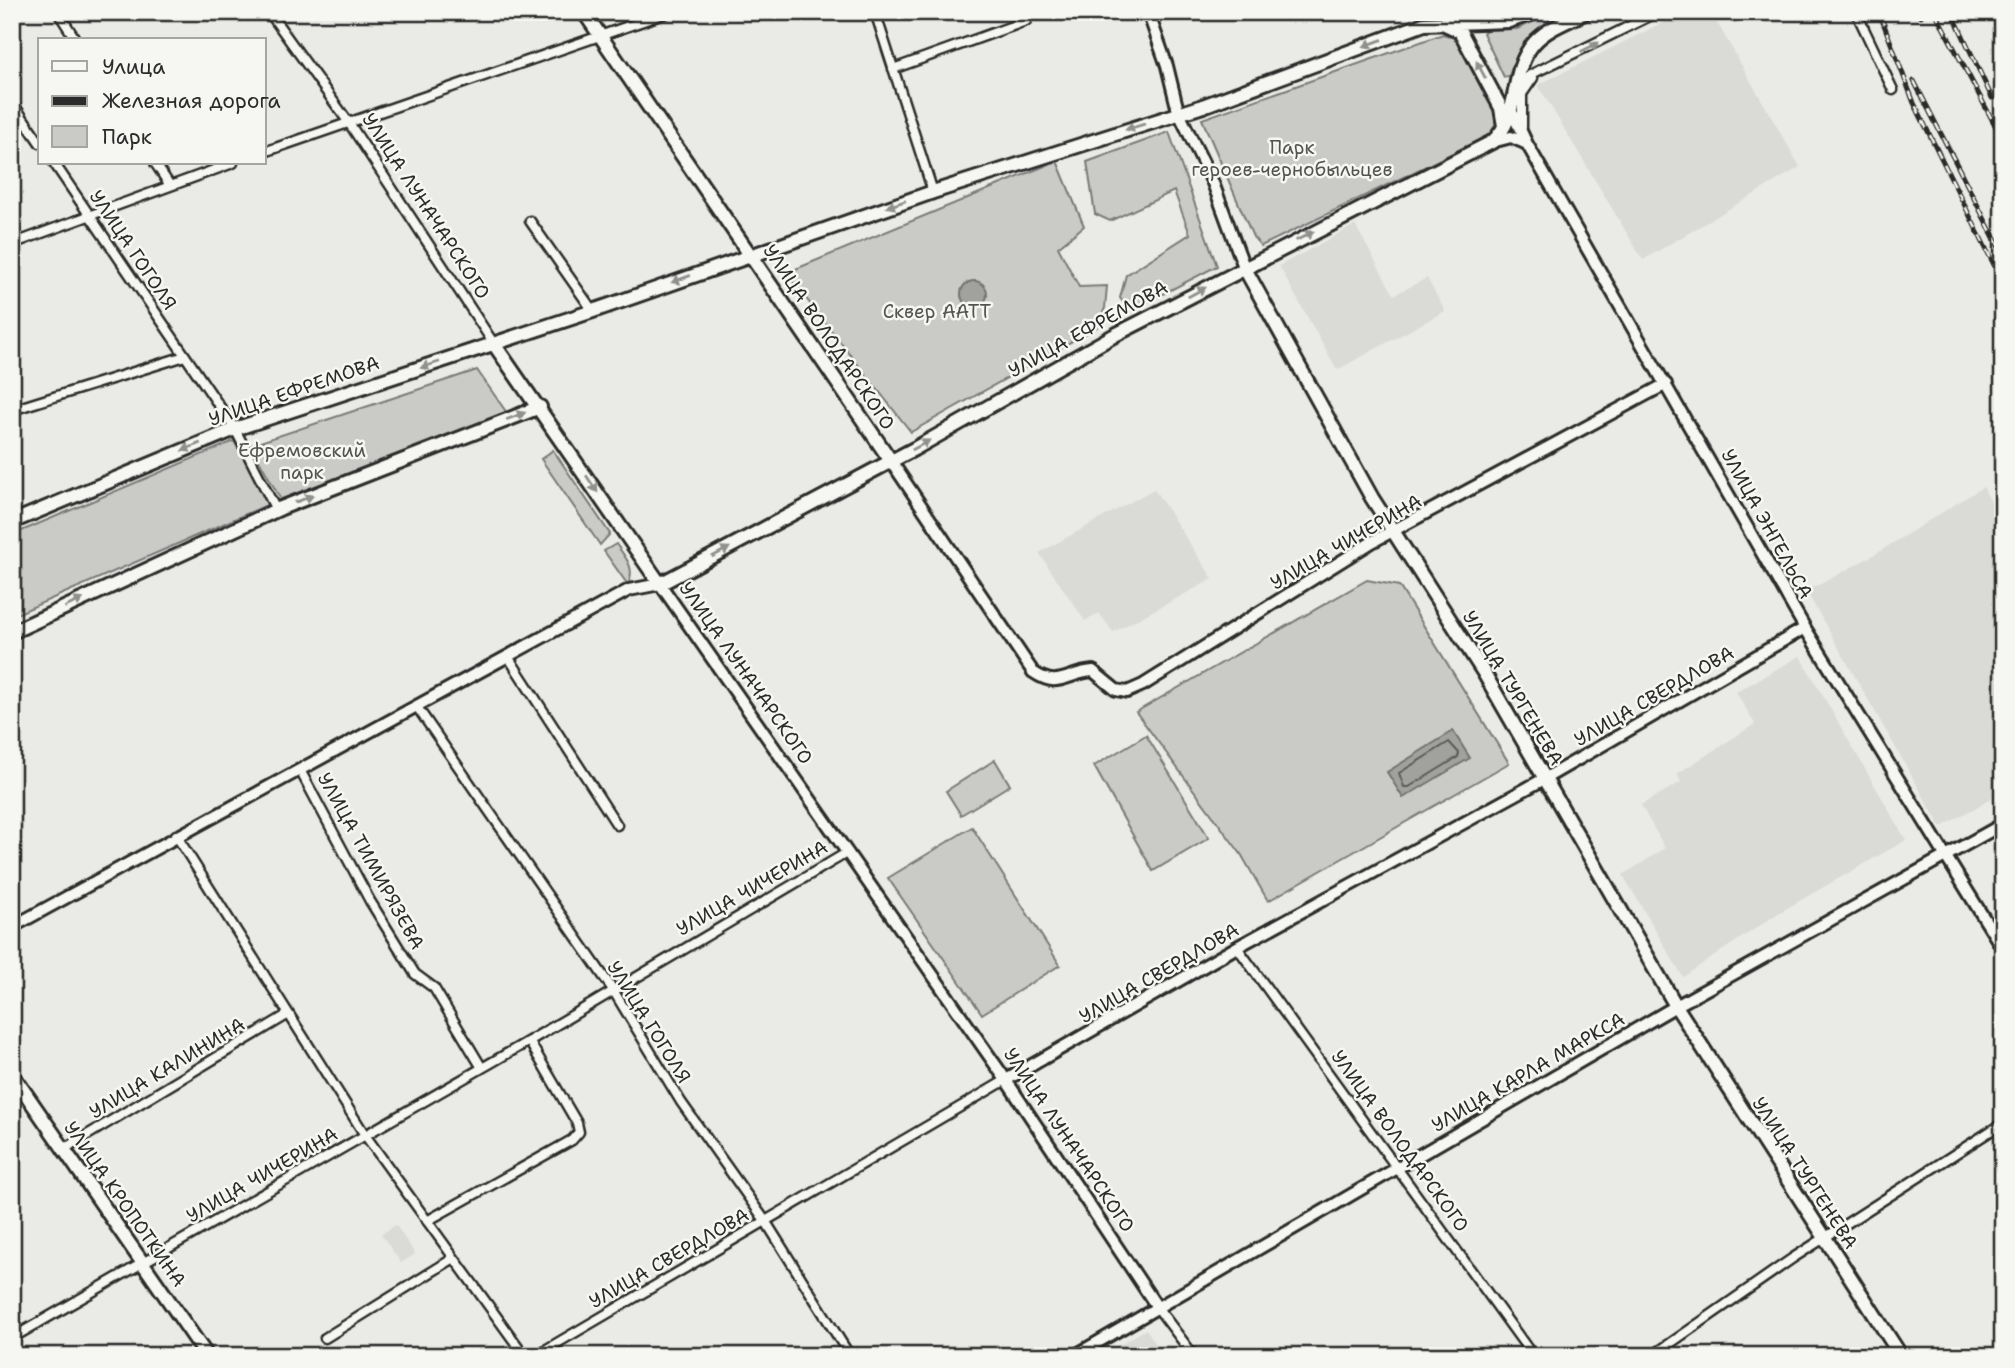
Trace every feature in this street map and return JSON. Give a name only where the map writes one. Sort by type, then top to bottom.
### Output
[{"type":"main road","name":"УЛИЦА ВОЛОДАРСКОГО","points":[[584,12],[891,461]]},
{"type":"main road","name":"УЛИЦА ЕФРЕМОВА","points":[[12,522],[235,429],[593,311],[933,192],[1178,111],[1200,107],[1428,20],[1508,21],[1536,12]]},
{"type":"main road","points":[[1497,137],[1511,110],[1525,55],[1536,41],[1586,12]]},
{"type":"main road","points":[[1428,20],[1445,23],[1460,31],[1501,108],[1504,118],[1497,137]]},
{"type":"main road","name":"УЛИЦА ЕФРЕМОВА","points":[[660,584],[891,461],[1115,335],[1497,137]]},
{"type":"main road","name":"УЛИЦА ТУРГЕНЕВА","points":[[1244,267],[1324,414],[1394,532],[1484,673],[1676,1006],[1901,1356]]},
{"type":"main road","name":"УЛИЦА ЛУНАЧАРСКОГО","points":[[494,344],[660,584]]},
{"type":"main road","points":[[12,632],[276,510],[540,407]]},
{"type":"main road","name":"УЛИЦА КРОПОТКИНА","points":[[12,1074],[207,1356]]},
{"type":"street","points":[[58,12],[75,38]]},
{"type":"street","name":"УЛИЦА ЛУНАЧАРСКОГО","points":[[269,12],[349,123],[494,344]]},
{"type":"street","points":[[266,151],[670,12]]},
{"type":"street","points":[[875,12],[933,192]]},
{"type":"street","name":"УЛИЦА ТУРГЕНЕВА","points":[[1148,12],[1167,66],[1178,111],[1213,183],[1244,267]]},
{"type":"street","points":[[1467,12],[1488,21]]},
{"type":"street","points":[[1514,94],[1526,77],[1658,12]]},
{"type":"street","points":[[1856,12],[1894,90]]},
{"type":"street","points":[[893,69],[1026,21]]},
{"type":"street","points":[[1527,144],[1520,110],[1524,87],[1562,61]]},
{"type":"street","points":[[12,102],[38,140]]},
{"type":"street","name":"УЛИЦА ЭНГЕЛЬСА","points":[[1511,110],[1527,144],[1805,628],[2003,949]]},
{"type":"street","points":[[1497,137],[1511,137],[1527,144]]},
{"type":"street","name":"УЛИЦА ГОГОЛЯ","points":[[55,164],[235,429],[276,510]]},
{"type":"street","points":[[156,164],[169,184]]},
{"type":"street","points":[[12,244],[169,184],[230,164]]},
{"type":"street","points":[[530,221],[593,311]]},
{"type":"street","points":[[12,410],[185,356]]},
{"type":"street","name":"УЛИЦА ЧИЧЕРИНА","points":[[1045,681],[1057,682],[1082,672],[1093,671],[1116,690],[1127,692],[1143,685],[1372,542],[1666,384]]},
{"type":"street","name":"УЛИЦА ВОЛОДАРСКОГО","points":[[891,461],[1033,672],[1045,681]]},
{"type":"street","name":"УЛИЦА ЛУНАЧАРСКОГО","points":[[660,584],[1006,1080],[1157,1307],[1194,1356]]},
{"type":"street","name":"УЛИЦА ТИМИРЯЗЕВА","points":[[12,927],[176,835],[301,772],[629,590],[660,584]]},
{"type":"street","name":"УЛИЦА СВЕРДЛОВА","points":[[535,1356],[1237,947],[1544,779],[1805,628]]},
{"type":"street","points":[[509,658],[617,825]]},
{"type":"street","name":"УЛИЦА ГОГОЛЯ","points":[[417,707],[613,990],[681,1102],[766,1222],[850,1356]]},
{"type":"street","name":"УЛИЦА ТИМИРЯЗЕВА","points":[[301,772],[376,912],[415,974],[433,988],[482,1068]]},
{"type":"street","name":"УЛИЦА КАРЛА МАРКСА","points":[[1074,1356],[1676,1006],[2003,824]]},
{"type":"street","points":[[176,835],[365,1135],[525,1356]]},
{"type":"street","name":"УЛИЦА ЧИЧЕРИНА","points":[[12,1338],[144,1265],[848,852]]},
{"type":"street","name":"УЛИЦА ВОЛОДАРСКОГО","points":[[1237,947],[1533,1356]]},
{"type":"street","name":"УЛИЦА КАЛИНИНА","points":[[64,1149],[287,1015]]},
{"type":"street","points":[[428,1221],[572,1140],[579,1132],[577,1123],[529,1041]]},
{"type":"street","points":[[1652,1356],[1824,1239],[2003,1123]]},
{"type":"street","points":[[326,1338],[454,1258]]},
{"type":"shaded area","points":[[1684,12],[1711,12],[1800,167],[1643,260],[1538,85]]},
{"type":"shaded area","points":[[1355,225],[1394,295],[1427,278],[1445,311],[1337,370],[1279,266]]},
{"type":"shaded area","points":[[1983,487],[2003,524],[2003,792],[1941,827],[1805,589],[1821,584],[1877,553]]},
{"type":"shaded area","points":[[1154,489],[1213,579],[1113,632],[1099,613],[1085,621],[1039,553]]},
{"type":"shaded area","points":[[1800,656],[1906,840],[1780,912],[1683,977],[1623,875],[1665,848],[1641,805],[1681,782],[1677,774],[1755,724],[1736,692]]},
{"type":"shaded area","points":[[396,1225],[415,1254],[401,1263],[381,1234]]},
{"type":"shaded area","points":[[1146,1329],[1164,1356],[1118,1356],[1113,1349]]},
{"type":"green space","points":[[1555,12],[1573,12],[1533,36],[1520,52],[1509,76],[1504,77],[1483,33],[1486,30],[1517,29]]},
{"type":"green space","name":"Парк героев-чернобыльцев","points":[[1443,34],[1462,41],[1499,118],[1490,135],[1261,246],[1253,237],[1202,119]]},
{"type":"green space","points":[[1169,132],[1217,266],[1130,311],[1120,298],[1126,275],[1190,234],[1174,191],[1110,221],[1095,214],[1087,162]]},
{"type":"green space","name":"Сквер ААТТ","points":[[1057,161],[1084,226],[1058,247],[1079,287],[1107,286],[1105,308],[1097,327],[911,432],[786,273]]},
{"type":"green space","name":"Ефремовский парк","points":[[477,370],[507,413],[282,502],[251,445]]},
{"type":"green space","name":"Ефремовский парк","points":[[234,441],[269,504],[12,616],[12,535]]},
{"type":"green space","points":[[553,450],[610,534],[600,545],[541,459]]},
{"type":"green space","points":[[616,544],[630,568],[628,585],[604,551]]},
{"type":"green space","points":[[1367,580],[1399,586],[1509,763],[1268,901],[1241,854],[1136,712]]},
{"type":"green space","points":[[1146,735],[1209,838],[1153,871],[1094,766]]},
{"type":"green space","points":[[995,760],[1010,785],[961,815],[946,791]]},
{"type":"green space","points":[[972,827],[1060,965],[982,1014],[888,878]]},
{"type":"water","points":[[974,281],[983,285],[987,294],[983,303],[974,307],[965,303],[961,294],[965,285]]},
{"type":"water","points":[[1453,731],[1470,758],[1403,798],[1387,772]]},
{"type":"railway","points":[[1919,12],[1921,16]]},
{"type":"railway","points":[[1935,12],[2003,140]]},
{"type":"railway","points":[[1952,12],[1992,98]]},
{"type":"railway","points":[[1881,17],[1914,103],[2003,283]]},
{"type":"railway","points":[[1914,81],[2003,255]]}]
